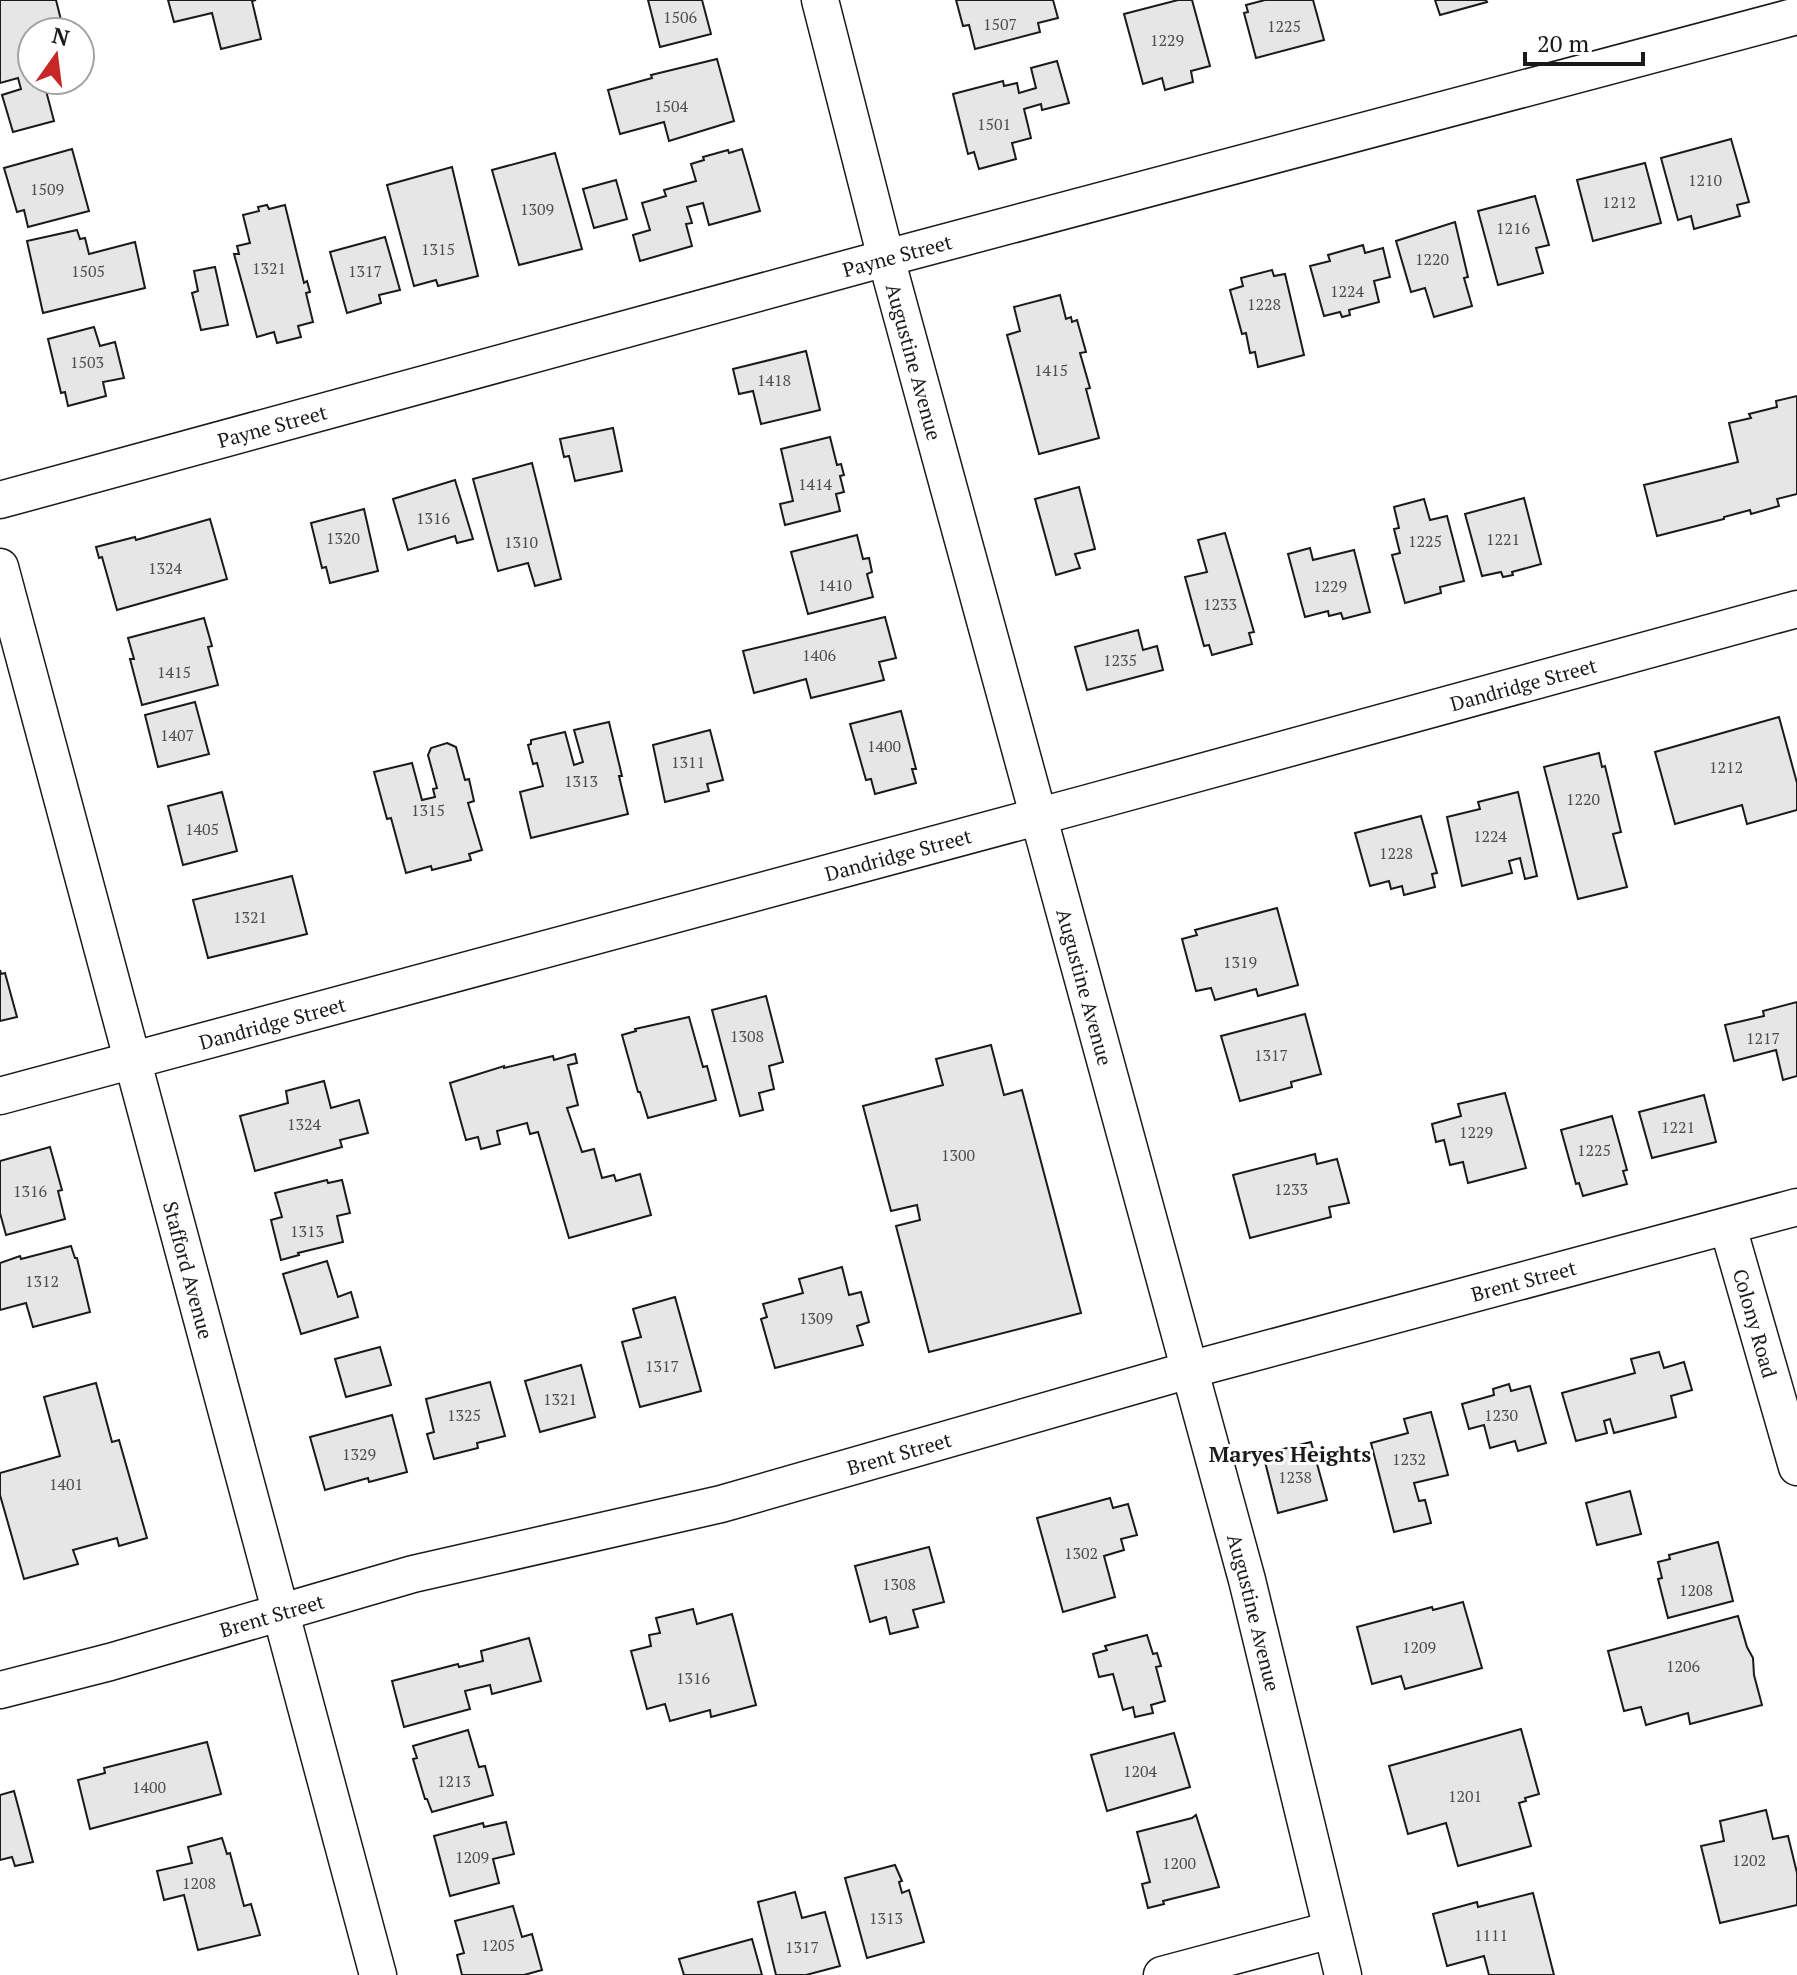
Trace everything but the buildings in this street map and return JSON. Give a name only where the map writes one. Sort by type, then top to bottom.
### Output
[{"type":"street","name":"Augustine Avenue","points":[[820,0],[886,258],[1247,1580],[1343,1975]]},
{"type":"street","name":"Payne Street","points":[[0,500],[886,258],[1797,16]]},
{"type":"street","name":"Stafford Avenue","points":[[0,567],[378,1975]]},
{"type":"street","name":"Dandridge Street","points":[[0,1096],[1797,609]]},
{"type":"street","name":"Brent Street","points":[[0,1690],[110,1662],[413,1574],[721,1504],[1189,1370],[1797,1207]]},
{"type":"street","name":"Colony Road","points":[[1728,1227],[1797,1467]]},
{"type":"street","points":[[1162,1975],[1331,1930]]},
{"type":"district","name":"Maryes Heights","points":[[1290,1453]]}]
